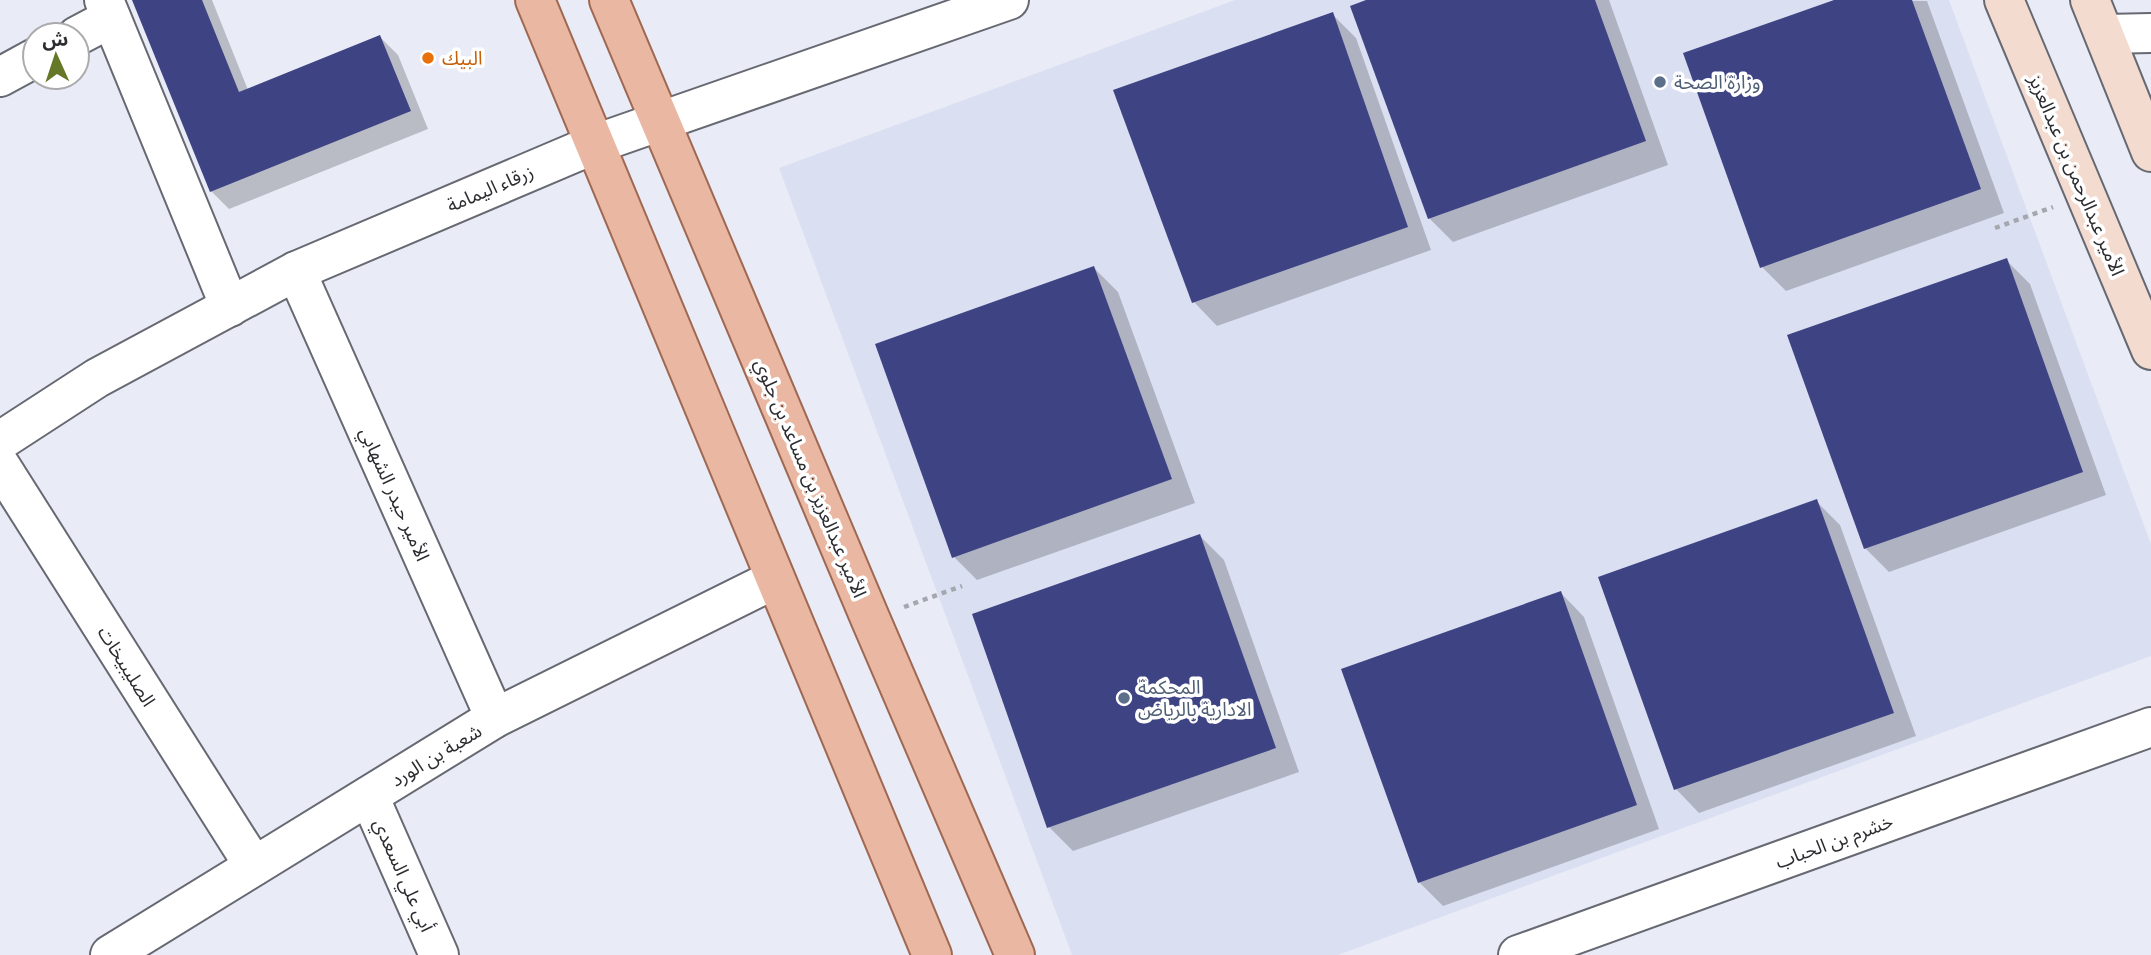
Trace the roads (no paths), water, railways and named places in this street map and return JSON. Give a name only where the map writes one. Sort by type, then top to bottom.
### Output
[{"type":"main road","points":[[535,0],[932,955]]},
{"type":"main road","name":"الأمير عبدالعزيز بن مساعد بن جلوي","points":[[609,0],[1015,955]]},
{"type":"street","name":"زرقاء اليمامة","points":[[0,441],[97,378],[296,271],[595,144],[1009,0]]},
{"type":"street","name":"الأمير عبدالرحمن بن عبدالعزيز","points":[[2004,0],[2151,351]]},
{"type":"street","points":[[2090,0],[2151,152]]},
{"type":"street","points":[[91,24],[108,9],[230,307]]},
{"type":"street","points":[[2105,34],[2151,33]]},
{"type":"street","points":[[0,77],[21,66]]},
{"type":"street","name":"الأمير حيدر الشهابي","points":[[296,271],[495,719]]},
{"type":"street","name":"الصليبيخات","points":[[0,465],[254,866]]},
{"type":"street","name":"شعبة بن الورد","points":[[110,955],[495,719],[775,579]]},
{"type":"street","name":"خشرم بن الحباب","points":[[1518,955],[2151,727]]},
{"type":"street","name":"أبي علي السعدي","points":[[369,796],[439,955]]},
{"type":"place","name":"البيك","points":[[428,58]]},
{"type":"place","name":"وزارة الصحة","points":[[1660,82]]},
{"type":"place","name":"المحكمة الادارية بالرياض","points":[[1124,698]]}]
